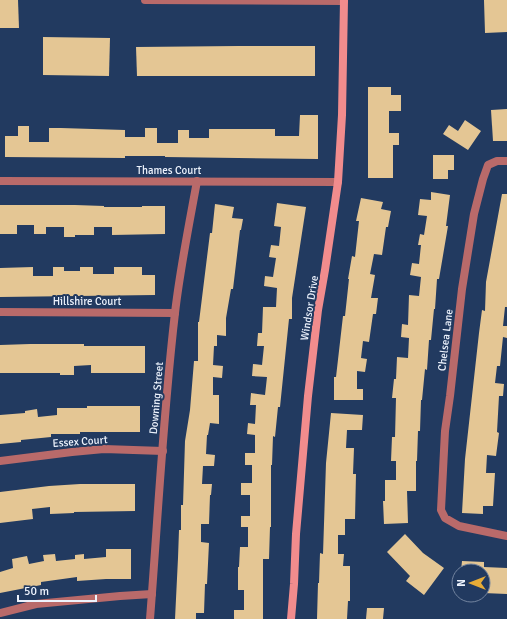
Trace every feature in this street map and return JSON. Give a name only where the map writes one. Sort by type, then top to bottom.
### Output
[{"type":"street","points":[[145,0],[344,0]]},
{"type":"street","name":"Windsor Drive","points":[[291,619],[296,534],[308,396],[318,310],[326,270],[338,182],[342,115],[344,0]]},
{"type":"street","name":"Chelsea Lane","points":[[507,161],[497,161],[488,165],[474,214],[462,289],[445,431],[441,510],[445,518],[459,526],[507,536]]},
{"type":"street","name":"Thames Court","points":[[0,181],[338,182]]},
{"type":"street","name":"Downing Street","points":[[150,619],[175,313],[185,245],[197,182]]},
{"type":"street","name":"Hillshire Court","points":[[0,312],[175,313]]},
{"type":"street","name":"Essex Court","points":[[0,461],[58,453],[104,449],[163,451]]},
{"type":"street","points":[[0,613],[36,604],[152,594]]},
{"type":"building","points":[[0,0],[18,0],[19,28],[0,28]]},
{"type":"building","points":[[484,0],[507,0],[507,32],[485,33]]},
{"type":"building","points":[[43,37],[110,38],[109,76],[43,75]]},
{"type":"building","points":[[315,46],[315,76],[137,76],[136,47]]},
{"type":"building","points":[[368,87],[391,87],[391,95],[401,95],[401,111],[389,111],[389,133],[399,133],[399,145],[393,145],[393,178],[368,178]]},
{"type":"building","points":[[507,109],[507,141],[493,141],[491,110]]},
{"type":"building","points":[[300,115],[318,115],[318,159],[165,156],[125,156],[125,158],[5,157],[5,136],[18,136],[18,126],[29,126],[29,142],[49,142],[49,128],[125,130],[125,137],[145,137],[145,128],[157,128],[157,143],[178,143],[178,130],[189,130],[189,138],[209,138],[209,129],[275,129],[275,136],[299,136]]},
{"type":"building","points":[[465,120],[481,131],[468,150],[443,134],[449,125],[458,131]]},
{"type":"building","points":[[433,155],[454,155],[454,170],[448,170],[448,179],[433,179]]},
{"type":"building","points":[[431,192],[450,195],[446,226],[448,226],[439,279],[437,279],[431,340],[429,340],[427,370],[425,369],[421,400],[420,431],[418,431],[416,461],[416,491],[407,491],[408,523],[384,524],[383,501],[385,501],[385,480],[396,480],[396,461],[391,461],[392,437],[395,437],[396,398],[392,398],[394,379],[396,379],[397,357],[408,358],[409,338],[401,337],[402,324],[408,325],[409,295],[419,296],[421,277],[410,275],[412,263],[419,264],[421,245],[418,245],[420,234],[424,235],[427,216],[418,215],[420,199],[431,200]]},
{"type":"building","points":[[502,194],[507,194],[507,307],[505,307],[503,326],[507,326],[507,338],[503,337],[500,366],[497,366],[495,383],[504,384],[503,396],[499,396],[497,432],[499,433],[496,456],[487,455],[486,473],[495,473],[493,506],[483,506],[483,514],[462,513],[465,459],[479,333],[482,310],[485,311],[486,282]]},
{"type":"building","points":[[361,198],[383,202],[381,209],[391,211],[388,227],[386,227],[382,255],[374,254],[370,274],[375,275],[371,298],[378,298],[376,314],[373,314],[369,342],[363,341],[361,358],[367,359],[365,372],[357,371],[357,389],[363,389],[363,400],[334,400],[334,377],[336,377],[352,256],[355,257],[359,221],[356,221]]},
{"type":"building","points":[[277,203],[306,207],[292,298],[292,319],[289,319],[280,407],[278,407],[275,437],[273,436],[269,559],[263,559],[263,619],[234,619],[234,610],[244,610],[244,590],[238,590],[238,567],[240,547],[248,547],[248,527],[241,527],[241,516],[250,516],[250,495],[241,495],[241,483],[252,483],[252,465],[245,465],[245,453],[255,453],[255,435],[247,434],[248,423],[255,424],[256,405],[250,405],[251,393],[265,395],[267,377],[252,376],[253,364],[262,365],[264,346],[257,346],[258,333],[262,333],[263,307],[276,307],[277,288],[264,286],[265,276],[273,277],[276,258],[269,257],[271,245],[279,246],[281,227],[274,226]]},
{"type":"building","points":[[215,204],[234,207],[232,218],[243,219],[240,230],[233,289],[231,289],[226,318],[226,336],[217,335],[217,346],[214,346],[213,365],[223,366],[222,378],[213,377],[213,395],[219,395],[219,424],[210,423],[207,435],[206,454],[215,455],[214,466],[203,466],[202,484],[212,484],[209,524],[201,524],[201,542],[209,543],[204,613],[196,613],[196,619],[175,619],[179,530],[181,530],[181,505],[183,505],[185,441],[190,410],[194,361],[198,361],[198,322]]},
{"type":"building","points":[[0,205],[75,205],[104,207],[165,206],[165,234],[112,235],[112,227],[94,227],[94,235],[75,235],[75,237],[64,237],[64,227],[46,227],[46,234],[34,234],[34,225],[17,225],[17,234],[0,234]]},
{"type":"building","points":[[33,267],[33,276],[53,276],[53,267],[64,267],[64,271],[80,271],[80,267],[93,267],[93,274],[114,274],[114,267],[142,267],[142,275],[155,275],[155,295],[0,297],[0,268]]},
{"type":"building","points":[[30,344],[145,346],[145,373],[91,373],[91,365],[74,366],[74,375],[60,375],[60,373],[0,373],[0,345]]},
{"type":"building","points":[[87,406],[140,406],[140,432],[80,432],[80,434],[51,434],[51,437],[0,444],[0,415],[25,413],[25,411],[37,409],[38,417],[57,415],[57,408],[87,408]]},
{"type":"building","points":[[331,413],[363,415],[362,430],[347,430],[346,448],[354,448],[353,474],[356,474],[355,519],[345,519],[345,535],[338,535],[338,554],[344,554],[343,566],[350,566],[350,601],[348,601],[347,619],[317,619],[320,553],[323,554],[326,463]]},
{"type":"building","points":[[80,484],[135,484],[135,511],[50,514],[50,507],[32,509],[33,519],[0,523],[0,492]]},
{"type":"building","points":[[405,534],[423,553],[444,568],[424,595],[406,581],[410,576],[387,552]]},
{"type":"building","points":[[106,549],[131,549],[131,579],[77,581],[77,577],[41,582],[41,585],[0,593],[0,572],[13,568],[12,559],[27,556],[29,564],[44,561],[43,555],[55,554],[56,561],[75,559],[75,555],[84,554],[84,559],[106,557]]},
{"type":"building","points":[[462,561],[484,562],[484,563],[462,563]]},
{"type":"building","points":[[491,567],[507,568],[507,594],[491,593]]},
{"type":"building","points":[[367,608],[384,608],[383,619],[366,619]]}]
